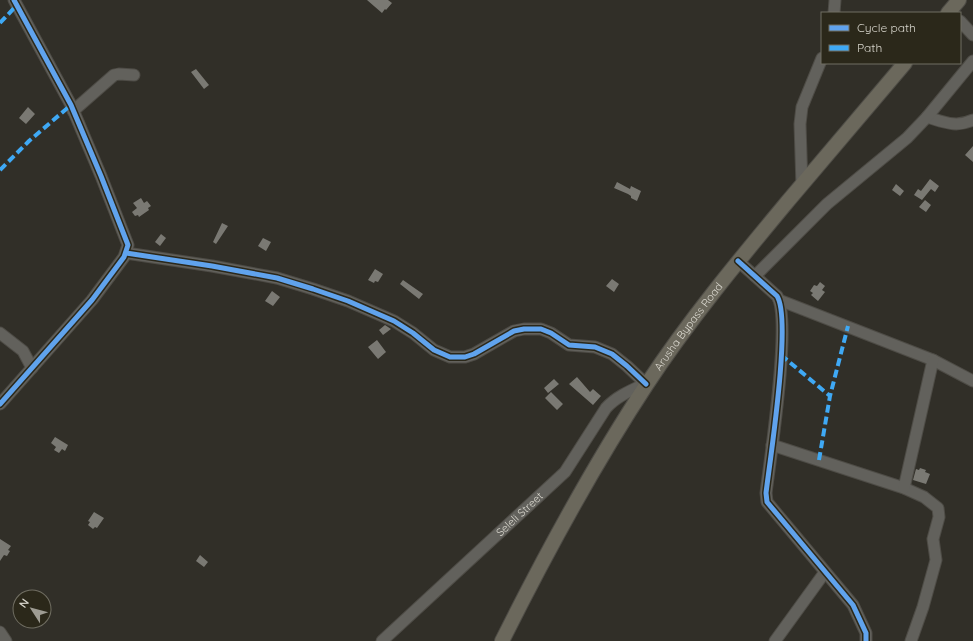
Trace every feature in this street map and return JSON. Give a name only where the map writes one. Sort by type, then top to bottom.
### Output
[{"type":"main road","name":"Arusha Bypass Road","points":[[502,641],[542,563],[572,509],[647,383],[738,261],[904,64]]},
{"type":"street","points":[[0,404],[92,300],[126,253],[128,245],[73,111],[58,79],[14,0]]},
{"type":"street","points":[[834,12],[835,0]]},
{"type":"street","points":[[961,22],[973,35]]},
{"type":"street","points":[[802,186],[800,124],[802,106],[821,60]]},
{"type":"street","points":[[755,276],[827,204],[908,138],[973,61]]},
{"type":"street","points":[[73,111],[114,75],[134,74]]},
{"type":"street","points":[[927,117],[957,125],[973,120]]},
{"type":"street","points":[[126,253],[212,266],[277,278],[313,289],[348,301],[394,321],[413,333],[434,350],[450,357],[465,357],[474,354],[514,331],[524,328],[541,329],[551,333],[569,345],[595,347],[612,354],[647,383]]},
{"type":"street","points":[[738,261],[772,291],[779,300],[933,360],[973,381]]},
{"type":"street","points":[[779,300],[782,325],[782,345],[766,494],[767,502],[852,605],[866,633],[866,641]]},
{"type":"street","points":[[0,333],[20,348],[26,355],[32,368]]},
{"type":"street","points":[[904,488],[933,360]]},
{"type":"street","name":"Seleli Street","points":[[387,640],[565,472],[606,408],[611,403],[619,397],[647,383]]},
{"type":"street","points":[[772,445],[904,488],[924,497],[934,504],[940,513],[933,539],[936,560],[923,607],[911,641]]},
{"type":"street","points":[[774,641],[825,572]]},
{"type":"street","points":[[0,632],[6,641]]},
{"type":"building","points":[[367,0],[388,0],[392,3],[382,13]]},
{"type":"building","points":[[196,69],[209,85],[204,89],[191,72]]},
{"type":"building","points":[[28,107],[35,114],[26,124],[19,118]]},
{"type":"building","points":[[973,146],[973,162],[965,155]]},
{"type":"building","points":[[930,179],[939,186],[935,192],[931,189],[922,200],[914,195],[918,189],[921,191]]},
{"type":"building","points":[[617,182],[630,189],[631,186],[641,191],[637,201],[631,198],[628,194],[614,188]]},
{"type":"building","points":[[896,184],[904,191],[900,196],[892,190]]},
{"type":"building","points":[[141,198],[144,203],[147,201],[151,206],[148,208],[149,210],[139,217],[138,215],[135,216],[132,212],[137,208],[133,203]]},
{"type":"building","points":[[925,200],[931,205],[926,212],[919,207]]},
{"type":"building","points":[[222,223],[228,226],[216,244],[213,242]]},
{"type":"building","points":[[161,234],[166,238],[160,246],[155,242]]},
{"type":"building","points":[[263,238],[271,242],[266,251],[258,246]]},
{"type":"building","points":[[375,269],[383,274],[378,282],[375,281],[374,283],[368,280]]},
{"type":"building","points":[[612,279],[619,284],[614,292],[606,286]]},
{"type":"building","points":[[403,280],[423,294],[419,299],[400,284]]},
{"type":"building","points":[[820,282],[825,286],[822,290],[825,292],[818,301],[811,295],[813,293],[810,291],[814,285],[817,286]]},
{"type":"building","points":[[272,291],[280,297],[273,306],[265,301]]},
{"type":"building","points":[[385,325],[391,329],[383,335],[379,330]]},
{"type":"building","points":[[377,340],[386,352],[378,359],[368,347]]},
{"type":"building","points":[[577,377],[590,392],[593,389],[601,396],[593,405],[569,384]]},
{"type":"building","points":[[554,379],[559,384],[548,393],[544,388]]},
{"type":"building","points":[[551,392],[563,404],[557,410],[545,398]]},
{"type":"building","points":[[55,437],[68,445],[65,451],[62,449],[59,453],[54,450],[56,447],[51,443]]},
{"type":"building","points":[[920,468],[926,470],[925,472],[930,474],[926,484],[913,480],[916,469],[919,470]]},
{"type":"building","points":[[94,512],[104,518],[97,528],[95,527],[93,529],[88,525],[90,522],[88,521]]},
{"type":"building","points":[[0,539],[11,546],[8,550],[10,551],[7,556],[4,555],[0,561]]},
{"type":"building","points":[[200,555],[208,562],[204,567],[196,561]]},
{"type":"marked path","points":[[0,23],[17,5]]},
{"type":"marked path","points":[[0,170],[29,141],[71,105]]},
{"type":"marked path","points":[[819,460],[830,396],[848,326]]},
{"type":"marked path","points":[[781,355],[830,396]]},
{"type":"cycle path","points":[[0,404],[92,300],[124,257],[128,245],[71,105],[14,0]]},
{"type":"cycle path","points":[[126,253],[212,266],[277,278],[313,289],[348,301],[394,321],[413,333],[434,350],[450,357],[465,357],[474,354],[514,331],[524,329],[541,329],[551,333],[569,345],[595,347],[612,354],[646,384]]},
{"type":"cycle path","points":[[738,261],[777,296],[781,310],[782,332],[779,391],[766,493],[767,502],[853,605],[866,633],[866,641]]}]
